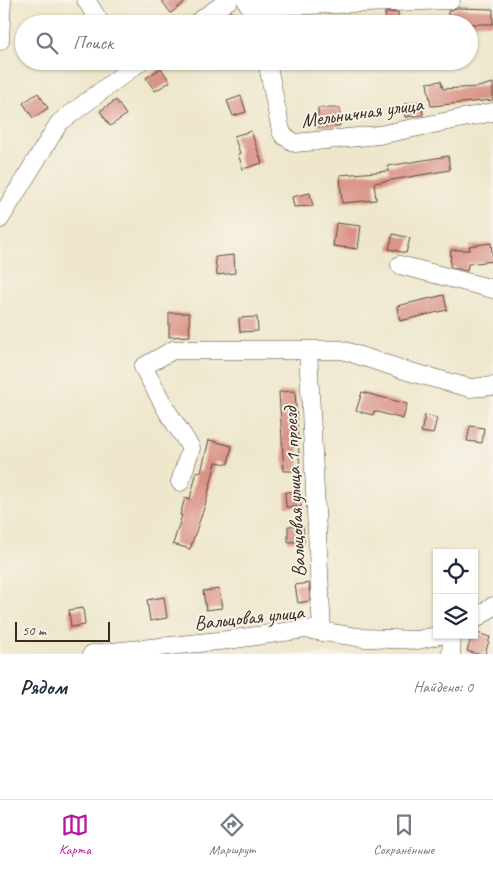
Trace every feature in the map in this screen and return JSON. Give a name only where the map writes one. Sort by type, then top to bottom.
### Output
[{"type":"street","points":[[0,41],[2,0]]},
{"type":"street","points":[[86,0],[95,15]]},
{"type":"street","points":[[208,15],[229,0]]},
{"type":"street","points":[[253,15],[248,3],[450,0]]},
{"type":"street","points":[[0,219],[59,123],[125,70]]},
{"type":"street","name":"Мельничная улица","points":[[269,70],[282,131],[284,136],[295,143],[380,135],[493,112]]},
{"type":"street","points":[[400,265],[493,289]]},
{"type":"street","points":[[180,482],[191,448],[167,411],[143,366],[173,350],[342,350],[407,371],[470,388],[493,386]]},
{"type":"street","name":"Вальцовая улица 1 проезд","points":[[308,350],[322,632]]},
{"type":"street","points":[[478,617],[493,606]]},
{"type":"street","name":"Вальцовая улица","points":[[92,654],[228,640],[305,629],[364,638],[418,640],[433,637]]},
{"type":"street","points":[[451,654],[452,639]]},
{"type":"building","points":[[161,0],[188,0],[171,13]]},
{"type":"building","points":[[457,8],[493,9],[493,24],[478,24],[478,15],[448,15],[448,11]]},
{"type":"building","points":[[398,12],[398,15],[385,15],[385,13]]},
{"type":"building","points":[[158,70],[162,70],[170,82],[155,91],[146,78]]},
{"type":"building","points":[[441,81],[443,89],[478,87],[493,83],[493,100],[431,106],[427,83]]},
{"type":"building","points":[[38,93],[48,108],[33,118],[23,103]]},
{"type":"building","points":[[241,96],[246,112],[233,116],[227,101]]},
{"type":"building","points":[[116,100],[126,115],[110,126],[100,111]]},
{"type":"building","points":[[422,102],[423,115],[405,117],[404,104]]},
{"type":"building","points":[[318,108],[340,108],[340,126],[318,126]]},
{"type":"building","points":[[251,131],[262,163],[243,169],[234,136]]},
{"type":"building","points":[[448,156],[450,170],[374,183],[376,200],[342,203],[340,175],[389,171],[388,166]]},
{"type":"building","points":[[310,193],[313,206],[294,207],[292,197]]},
{"type":"building","points":[[336,223],[361,226],[358,249],[333,246]]},
{"type":"building","points":[[393,234],[410,238],[406,253],[389,249]]},
{"type":"building","points":[[491,243],[493,261],[468,264],[467,271],[450,267],[451,250],[470,250],[469,246]]},
{"type":"building","points":[[234,255],[235,273],[217,275],[215,257]]},
{"type":"building","points":[[444,295],[447,310],[400,321],[397,306]]},
{"type":"building","points":[[169,313],[189,313],[190,336],[169,337]]},
{"type":"building","points":[[257,317],[258,331],[240,332],[239,318]]},
{"type":"building","points":[[295,391],[300,471],[284,471],[279,392]]},
{"type":"building","points":[[362,392],[407,404],[403,419],[374,411],[373,415],[356,411]]},
{"type":"building","points":[[425,415],[437,418],[433,434],[421,432]]},
{"type":"building","points":[[470,426],[484,428],[482,443],[467,441]]},
{"type":"building","points":[[209,440],[232,446],[228,464],[216,462],[206,502],[190,549],[173,544],[185,498],[190,499],[197,471],[201,472]]},
{"type":"building","points":[[301,491],[301,507],[286,507],[285,492]]},
{"type":"building","points":[[288,526],[303,526],[304,541],[288,542]]},
{"type":"building","points":[[309,583],[310,601],[298,603],[295,585]]},
{"type":"building","points":[[219,589],[222,608],[206,610],[203,591]]},
{"type":"building","points":[[164,597],[167,618],[150,621],[147,600]]},
{"type":"building","points":[[83,608],[85,625],[71,627],[69,610]]},
{"type":"building","points":[[478,633],[490,637],[485,654],[467,651],[471,639],[478,639]]}]
